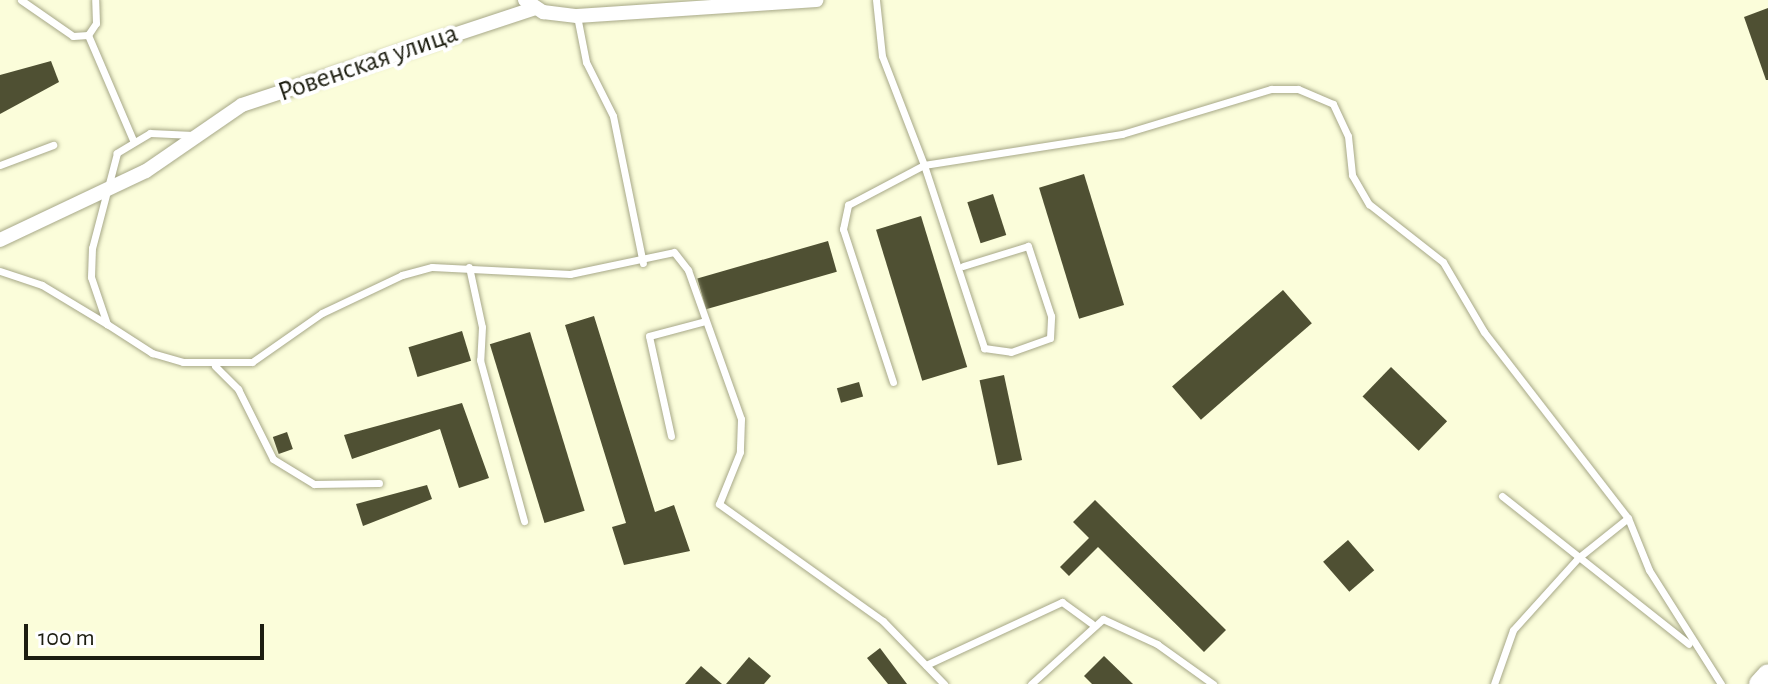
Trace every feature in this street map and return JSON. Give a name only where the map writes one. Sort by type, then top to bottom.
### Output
[{"type":"main road","points":[[1759,684],[1768,674]]},
{"type":"street","name":"Ровенская улица","points":[[0,240],[107,191],[242,105],[530,4],[577,16],[816,0]]},
{"type":"lane","points":[[21,0],[73,36],[88,35]]},
{"type":"lane","points":[[88,35],[96,23],[95,0]]},
{"type":"lane","points":[[876,0],[882,56],[963,266],[984,348],[1011,352],[1050,338],[1051,316],[1028,246],[963,266]]},
{"type":"lane","points":[[577,16],[586,62],[613,116],[643,263]]},
{"type":"lane","points":[[88,35],[133,140]]},
{"type":"lane","points":[[893,382],[843,216],[857,196],[924,165],[1122,134],[1271,89],[1298,89],[1333,104],[1348,136],[1352,175],[1369,204],[1443,262],[1484,332],[1628,518],[1694,648],[1721,684]]},
{"type":"lane","points":[[107,324],[91,277],[117,153],[133,140],[166,129],[193,135]]},
{"type":"lane","points":[[0,165],[53,145]]},
{"type":"lane","points":[[0,271],[42,285],[152,353],[215,366],[252,362],[363,290],[432,267],[570,274],[643,263],[658,251],[674,252],[688,270],[702,322],[721,355],[742,436],[719,504],[866,608],[944,684]]},
{"type":"lane","points":[[469,267],[482,327],[480,360],[524,521]]},
{"type":"lane","points":[[671,436],[649,336],[702,322]]},
{"type":"lane","points":[[215,366],[238,389],[273,459],[314,484],[379,483]]},
{"type":"lane","points":[[1502,496],[1694,648]]},
{"type":"lane","points":[[1494,684],[1513,630],[1578,558],[1628,518]]},
{"type":"lane","points":[[926,665],[1062,602],[1091,623]]},
{"type":"lane","points":[[1031,684],[1091,623],[1103,619],[1129,627],[1213,684]]},
{"type":"building","points":[[1768,8],[1768,80],[1766,80],[1744,17]]},
{"type":"building","points":[[51,61],[59,82],[0,114],[0,75]]},
{"type":"building","points":[[1084,174],[1124,305],[1079,319],[1039,188]]},
{"type":"building","points":[[993,194],[1006,235],[981,243],[967,202]]},
{"type":"building","points":[[921,216],[967,367],[922,381],[876,230]]},
{"type":"building","points":[[828,241],[837,272],[706,309],[697,278]]},
{"type":"building","points":[[1283,290],[1312,323],[1201,420],[1172,386]]},
{"type":"building","points":[[594,316],[655,512],[674,505],[690,551],[624,565],[612,527],[626,523],[565,325]]},
{"type":"building","points":[[462,331],[471,361],[418,377],[408,347]]},
{"type":"building","points":[[530,332],[585,511],[545,523],[490,344]]},
{"type":"building","points":[[1391,367],[1447,421],[1419,451],[1363,396]]},
{"type":"building","points":[[1004,375],[1022,460],[998,465],[980,380]]},
{"type":"building","points":[[859,382],[863,396],[841,403],[837,388]]},
{"type":"building","points":[[462,403],[489,478],[459,488],[440,429],[352,459],[344,435]]},
{"type":"building","points":[[287,432],[293,449],[279,454],[273,437]]},
{"type":"building","points":[[427,485],[432,499],[363,526],[356,504]]},
{"type":"building","points":[[1095,500],[1226,630],[1204,652],[1098,547],[1069,576],[1060,567],[1089,538],[1073,522]]},
{"type":"building","points":[[1348,540],[1374,570],[1349,592],[1323,562]]},
{"type":"building","points":[[880,648],[907,684],[888,684],[867,658]]},
{"type":"building","points":[[1104,656],[1133,684],[1092,684],[1084,676]]},
{"type":"building","points":[[749,657],[771,676],[764,684],[726,684]]},
{"type":"building","points":[[701,666],[722,684],[685,684]]}]
